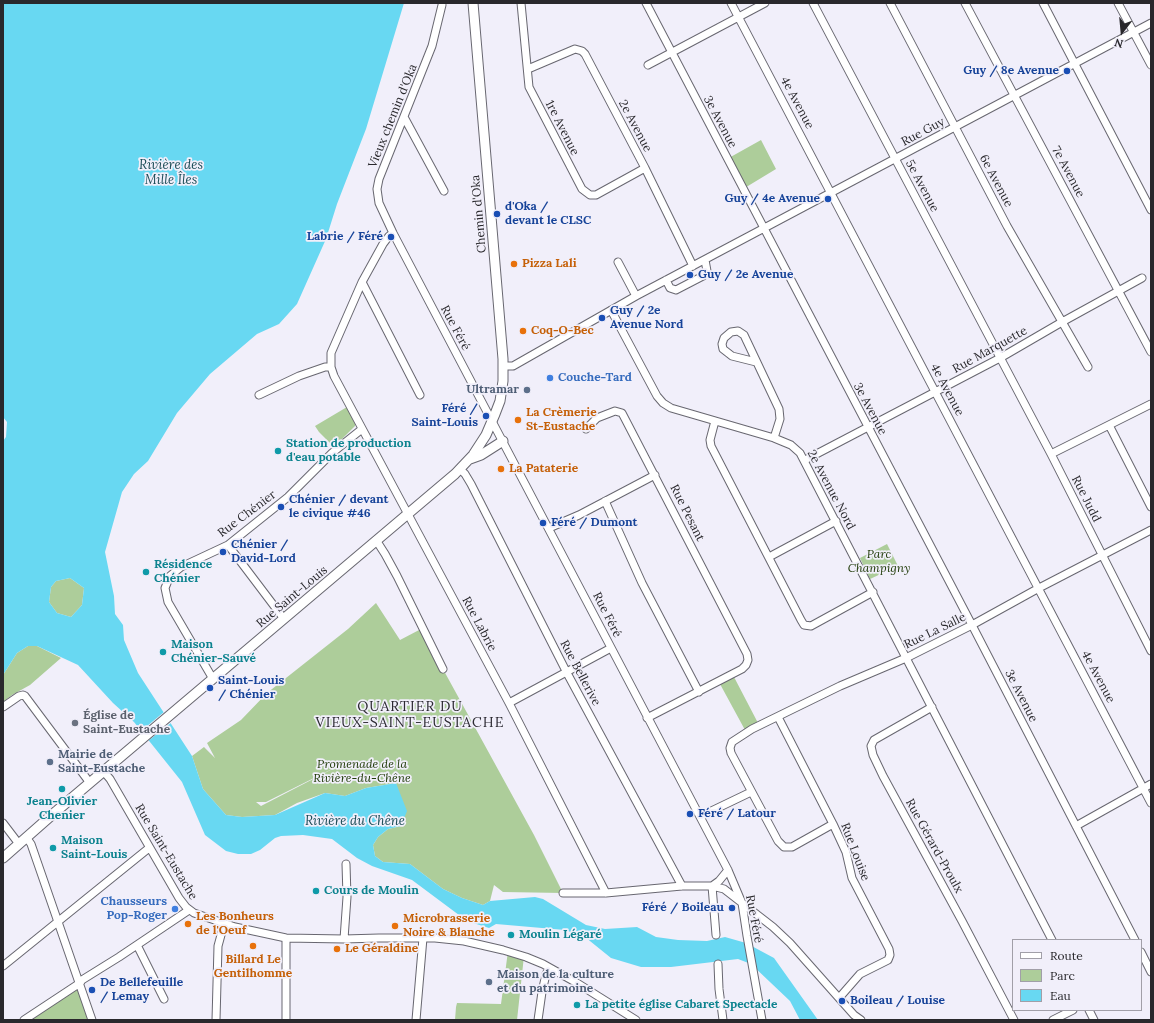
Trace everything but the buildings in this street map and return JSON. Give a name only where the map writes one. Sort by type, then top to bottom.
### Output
[{"type":"main road","name":"Chemin d'Oka","points":[[473,3],[503,366],[501,392],[498,407],[492,421]]},
{"type":"main road","name":"Rue Saint-Louis","points":[[3,858],[460,469],[470,459],[484,439],[492,421]]},
{"type":"main road","points":[[470,459],[481,455],[503,441]]},
{"type":"street","name":"1re Avenue","points":[[521,3],[530,87],[582,189],[590,195],[596,195],[645,168]]},
{"type":"street","name":"3e Avenue","points":[[646,3],[972,625],[1134,939]]},
{"type":"street","name":"4e Avenue","points":[[731,3],[1151,803]]},
{"type":"street","points":[[648,65],[765,3]]},
{"type":"street","name":"5e Avenue","points":[[813,3],[1000,358]]},
{"type":"street","name":"6e Avenue","points":[[890,3],[1008,226],[1088,367]]},
{"type":"street","name":"7e Avenue","points":[[965,3],[1151,352]]},
{"type":"street","points":[[1043,3],[1151,210]]},
{"type":"street","points":[[1118,3],[1151,65]]},
{"type":"street","name":"Vieux chemin d'Oka","points":[[393,233],[379,203],[377,189],[379,179],[432,46],[442,6]]},
{"type":"street","name":"Rue Guy","points":[[503,366],[513,366],[636,296],[1151,24]]},
{"type":"street","name":"2e Avenue","points":[[528,70],[575,49],[582,51],[645,168],[694,266]]},
{"type":"street","points":[[404,117],[444,191]]},
{"type":"street","points":[[258,395],[299,376],[325,367],[330,367],[331,353],[362,282],[383,244],[393,233]]},
{"type":"street","name":"Rue Féré","points":[[393,233],[549,528],[647,718],[701,816],[728,870],[742,903],[762,1020]]},
{"type":"street","points":[[666,280],[670,288],[676,290],[706,273],[705,260]]},
{"type":"street","points":[[618,262],[636,296]]},
{"type":"street","name":"Rue Marquette","points":[[805,460],[1000,358],[1142,278]]},
{"type":"street","points":[[362,282],[420,395]]},
{"type":"street","name":"2e Avenue Nord","points":[[611,310],[657,396],[663,403],[671,408],[774,438],[791,445],[805,460],[1051,939]]},
{"type":"street","points":[[756,362],[732,356],[722,349],[724,338],[731,332],[738,331],[744,335],[779,409],[780,419],[774,438]]},
{"type":"street","name":"Rue Judd","points":[[1000,358],[1150,647]]},
{"type":"street","name":"Rue Labrie","points":[[330,367],[509,703],[606,893]]},
{"type":"street","points":[[1051,454],[1151,404]]},
{"type":"street","name":"Rue Pesant","points":[[586,429],[597,418],[615,411],[622,413],[747,654],[747,663],[742,669],[699,692]]},
{"type":"street","points":[[715,421],[710,440],[711,446],[801,620],[808,626],[816,624],[873,592]]},
{"type":"street","points":[[1109,426],[1151,507]]},
{"type":"street","name":"Rue Chénier","points":[[213,679],[168,602],[166,588],[170,576],[181,567],[228,545],[288,497],[332,453],[362,429]]},
{"type":"street","name":"Rue Bellerive","points":[[460,469],[471,484],[567,673],[682,886]]},
{"type":"street","points":[[549,528],[655,475]]},
{"type":"street","points":[[605,501],[642,582],[699,692],[647,718]]},
{"type":"street","points":[[769,557],[836,521]]},
{"type":"street","name":"Rue La Salle","points":[[751,792],[731,753],[730,748],[732,742],[752,729],[840,686],[906,658],[972,625],[1039,588],[1151,530]]},
{"type":"street","points":[[376,540],[394,571],[443,668]]},
{"type":"street","points":[[228,545],[284,619]]},
{"type":"street","points":[[509,703],[611,648]]},
{"type":"street","points":[[3,707],[19,696],[25,696],[90,783]]},
{"type":"street","name":"Rue Gérard-Proulx","points":[[932,708],[874,740],[871,746],[873,755],[1014,1020]]},
{"type":"street","name":"Rue Louise","points":[[778,717],[833,824],[846,852],[852,878],[889,949],[890,955],[888,960],[860,974],[840,998]]},
{"type":"street","name":"Rue Saint-Eustache","points":[[104,772],[110,779],[179,898],[189,910],[204,918],[235,928],[286,938],[423,938],[464,941],[504,950],[526,957],[550,968],[636,1020]]},
{"type":"street","points":[[1076,826],[1151,784]]},
{"type":"street","points":[[701,816],[751,792],[778,841],[784,847],[792,847],[833,824]]},
{"type":"street","points":[[3,823],[18,844]]},
{"type":"street","points":[[26,837],[31,844],[92,1020]]},
{"type":"street","points":[[3,966],[149,848]]},
{"type":"street","points":[[344,939],[347,897],[346,864]]},
{"type":"street","points":[[712,886],[719,882],[728,870]]},
{"type":"street","points":[[563,893],[606,893],[682,886],[712,886],[724,889],[790,942],[854,1015],[861,1020]]},
{"type":"street","points":[[712,886],[716,935]]},
{"type":"street","points":[[24,1020],[189,910]]},
{"type":"street","points":[[216,1020],[218,946],[224,924]]},
{"type":"street","points":[[286,938],[286,1020]]},
{"type":"street","points":[[416,1020],[423,938]]},
{"type":"street","points":[[137,945],[164,999]]},
{"type":"street","points":[[1142,954],[1151,972]]},
{"type":"street","points":[[718,964],[719,989],[723,1020]]},
{"type":"street","points":[[538,1020],[546,974],[550,968]]},
{"type":"street","points":[[1053,1020],[1071,1011]]},
{"type":"street","points":[[1090,1011],[1094,1020]]},
{"type":"green space","points":[[761,140],[776,169],[743,189],[727,159]]},
{"type":"green space","points":[[347,407],[355,422],[355,426],[337,444],[330,443],[315,426]]},
{"type":"green space","name":"Parc Champigny","points":[[887,544],[898,566],[870,579],[860,558]]},
{"type":"green space","points":[[70,578],[84,588],[82,605],[71,617],[57,613],[49,602],[51,587],[56,581]]},
{"type":"green space","name":"Promenade de la Rivière-du-Chêne","points":[[376,603],[400,640],[421,629],[534,835],[563,893],[503,892],[494,885],[490,901],[483,905],[462,898],[443,889],[410,864],[383,862],[375,856],[373,845],[378,837],[388,829],[401,826],[396,783],[366,788],[345,796],[325,793],[297,803],[275,815],[242,817],[226,815],[203,789],[192,756],[204,747],[215,758],[207,743],[241,720],[267,693],[348,629]],"holes":[[[346,762],[261,806],[256,802],[266,802]]]},
{"type":"green space","points":[[28,646],[37,646],[61,658],[30,685],[3,702],[3,675],[17,653]]},
{"type":"green space","points":[[734,677],[758,723],[745,730],[720,684]]},
{"type":"green space","points":[[508,951],[524,956],[517,1020],[455,1020],[457,1003],[501,1004]]},
{"type":"green space","points":[[80,983],[90,1020],[24,1020]]},
{"type":"water","name":"Rivière des Mille Îles","points":[[3,3],[404,3],[366,129],[337,204],[326,239],[297,304],[279,324],[257,334],[210,374],[177,413],[148,461],[134,474],[122,492],[105,552],[114,596],[115,614],[123,625],[124,640],[138,673],[192,756],[203,789],[226,815],[242,817],[275,815],[325,793],[345,796],[366,788],[396,783],[407,811],[401,826],[388,829],[378,837],[373,845],[375,856],[383,862],[410,864],[443,889],[462,898],[483,905],[490,901],[535,897],[543,899],[586,925],[605,929],[637,927],[656,937],[678,940],[707,941],[725,937],[746,943],[774,958],[818,1020],[800,1020],[790,1001],[751,964],[738,959],[671,967],[641,967],[611,958],[585,937],[565,930],[496,924],[489,928],[467,921],[412,880],[372,866],[357,858],[332,839],[303,835],[281,836],[275,838],[260,850],[251,854],[238,854],[226,851],[205,835],[182,782],[134,722],[113,703],[78,665],[37,646],[28,646],[17,653],[3,675],[3,441],[6,437],[7,422],[3,417]],"holes":[[[70,578],[84,588],[82,605],[71,617],[57,613],[49,602],[51,587],[56,581]]]},
{"type":"pier","points":[[164,712],[172,722],[148,741],[140,732]]},
{"type":"place","name":"Guy / 8e Avenue","points":[[1067,71]]},
{"type":"place","name":"Guy / 4e Avenue","points":[[828,199]]},
{"type":"place","name":"d'Oka / devant le CLSC","points":[[497,214]]},
{"type":"place","name":"Labrie / Féré","points":[[391,237]]},
{"type":"place","name":"Pizza Lali","points":[[514,264]]},
{"type":"place","name":"Guy / 2e Avenue","points":[[690,275]]},
{"type":"place","name":"Guy / 2e Avenue Nord","points":[[602,318]]},
{"type":"place","name":"Coq-O-Bec","points":[[523,331]]},
{"type":"place","name":"Couche-Tard","points":[[550,378]]},
{"type":"place","name":"Ultramar","points":[[527,390]]},
{"type":"place","name":"Féré / Saint-Louis","points":[[486,416]]},
{"type":"place","name":"La Crèmerie St-Eustache","points":[[518,420]]},
{"type":"place","name":"Station de production d'eau potable","points":[[278,451]]},
{"type":"place","name":"La Pataterie","points":[[501,469]]},
{"type":"place","name":"Chénier / devant le civique #46","points":[[281,507]]},
{"type":"place","name":"Féré / Dumont","points":[[543,523]]},
{"type":"place","name":"Chénier / David-Lord","points":[[223,552]]},
{"type":"place","name":"Résidence Chénier","points":[[146,572]]},
{"type":"place","name":"Maison Chénier-Sauvé","points":[[163,652]]},
{"type":"place","name":"Saint-Louis / Chénier","points":[[210,688]]},
{"type":"place","name":"Église de Saint-Eustache","points":[[75,723]]},
{"type":"place","name":"Mairie de Saint-Eustache","points":[[50,762]]},
{"type":"place","name":"Jean-Olivier Chenier","points":[[62,789]]},
{"type":"place","name":"Féré / Latour","points":[[690,814]]},
{"type":"place","name":"Maison Saint-Louis","points":[[53,848]]},
{"type":"place","name":"Cours de Moulin","points":[[316,891]]},
{"type":"place","name":"Féré / Boileau","points":[[732,908]]},
{"type":"place","name":"Chausseurs Pop-Roger","points":[[175,909]]},
{"type":"place","name":"Les Bonheurs de l'Oeuf","points":[[188,924]]},
{"type":"place","name":"Microbrasserie Noire & Blanche","points":[[395,926]]},
{"type":"place","name":"Moulin Légaré","points":[[511,935]]},
{"type":"place","name":"Billard Le Gentilhomme","points":[[253,946]]},
{"type":"place","name":"Le Géraldine","points":[[337,949]]},
{"type":"place","name":"Maison de la culture et du patrimoine","points":[[489,982]]},
{"type":"place","name":"De Bellefeuille / Lemay","points":[[92,990]]},
{"type":"place","name":"Boileau / Louise","points":[[842,1001]]},
{"type":"place","name":"La petite église Cabaret Spectacle","points":[[577,1005]]},
{"type":"district","name":"QUARTIER DU VIEUX-SAINT-EUSTACHE","points":[[410,716]]},
{"type":"water label","name":"Rivière du Chêne","points":[[355,821]]}]
